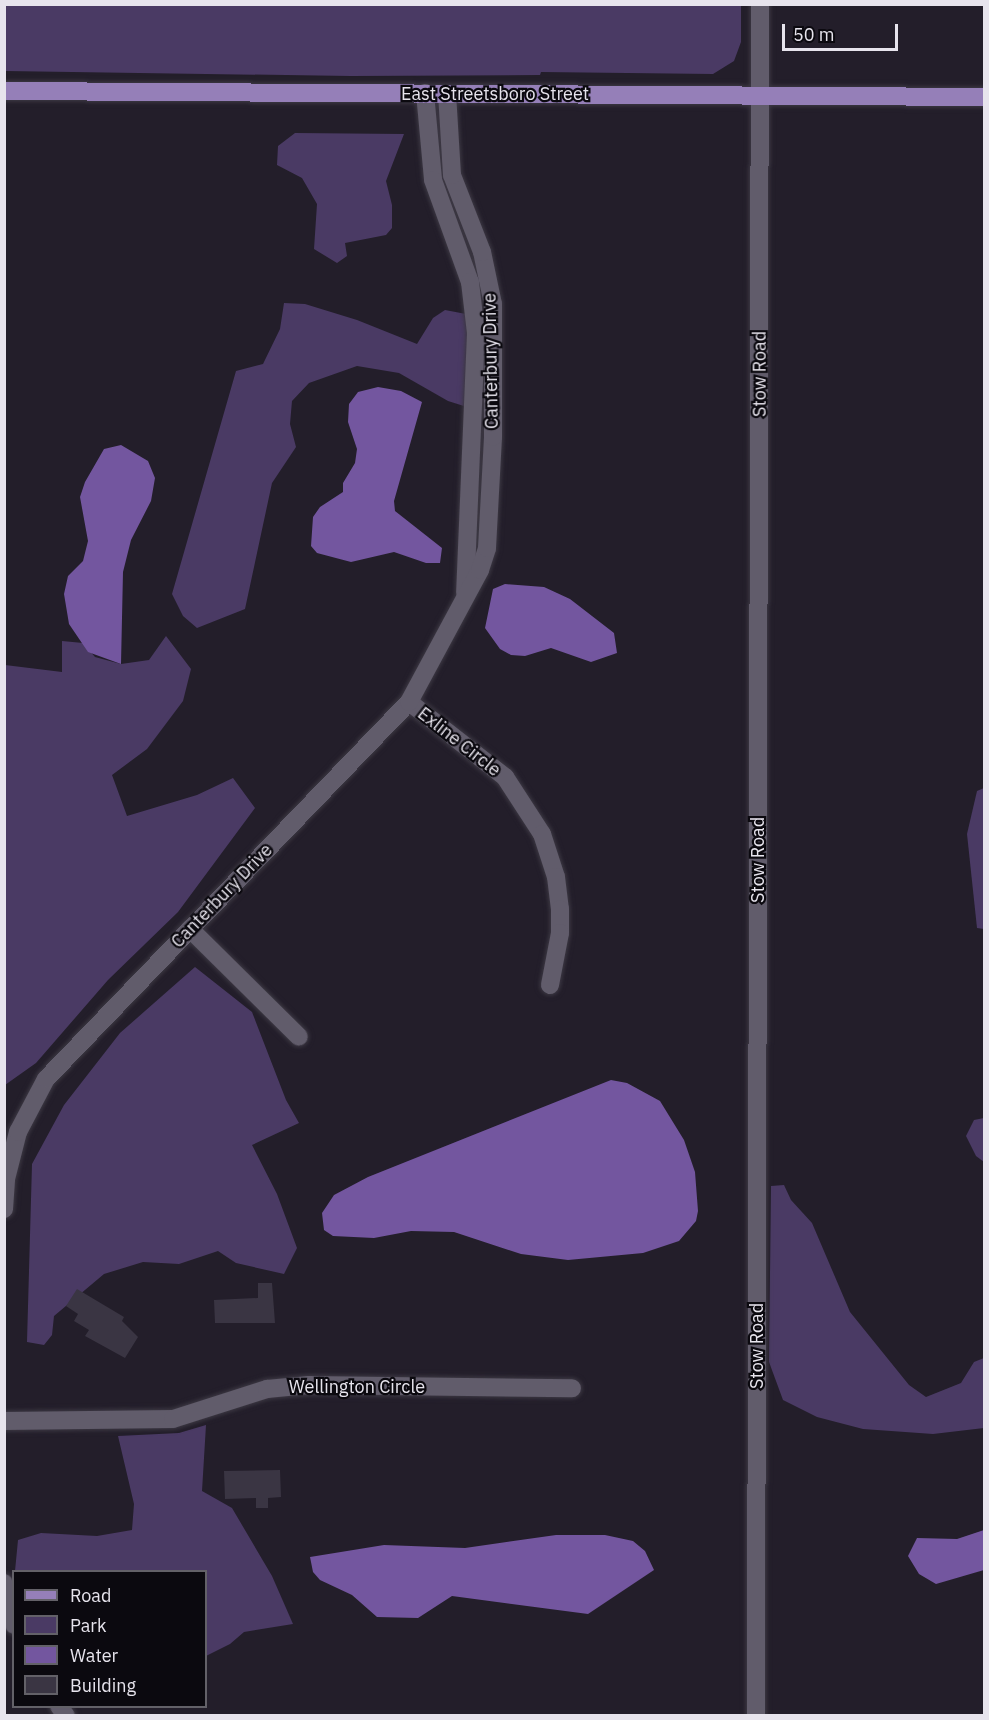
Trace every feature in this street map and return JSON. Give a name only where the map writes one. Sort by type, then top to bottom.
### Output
[{"type":"main road","name":"East Streetsboro Street","points":[[4,91],[984,97]]},
{"type":"street","name":"Stow Road","points":[[756,1716],[760,4]]},
{"type":"street","name":"Canterbury Drive","points":[[425,93],[433,180],[484,321]]},
{"type":"street","name":"Canterbury Drive","points":[[4,1209],[9,1160],[35,1095],[59,1065],[408,702],[484,561],[490,502],[484,417],[482,252],[452,175],[447,94]]},
{"type":"street","name":"Canterbury Drive","points":[[465,593],[471,500],[484,417]]},
{"type":"street","points":[[471,500],[490,502]]},
{"type":"street","name":"Exline Circle","points":[[408,702],[505,777],[542,834],[556,877],[560,909],[560,933],[550,985]]},
{"type":"street","points":[[190,928],[299,1037]]},
{"type":"street","name":"Wellington Circle","points":[[4,1421],[173,1419],[267,1389],[309,1385],[572,1388]]},
{"type":"street","points":[[4,1583],[12,1617]]},
{"type":"green space","points":[[5,4],[741,5],[741,42],[734,61],[713,74],[541,72],[540,75],[351,76],[5,71]]},
{"type":"green space","points":[[295,133],[404,134],[386,181],[392,205],[392,228],[386,235],[345,243],[347,256],[337,263],[314,249],[317,204],[302,178],[277,165],[278,146]]},
{"type":"green space","points":[[284,303],[305,304],[357,320],[417,344],[433,318],[445,310],[466,314],[469,345],[467,407],[448,401],[399,373],[357,366],[309,383],[292,401],[290,424],[296,447],[272,483],[245,609],[197,628],[183,616],[172,594],[236,371],[263,364],[280,329]]},
{"type":"green space","points":[[166,636],[191,669],[183,701],[147,749],[112,775],[127,816],[197,795],[233,778],[255,808],[178,912],[108,980],[36,1063],[5,1085],[5,665],[62,672],[62,641],[83,643],[95,657],[121,664],[149,660]]},
{"type":"green space","points":[[984,788],[984,929],[977,928],[967,834],[977,791]]},
{"type":"green space","points":[[195,967],[252,1012],[286,1100],[299,1123],[252,1145],[277,1194],[297,1248],[284,1274],[236,1263],[218,1251],[179,1264],[143,1262],[104,1274],[54,1316],[52,1335],[44,1345],[27,1342],[32,1164],[64,1105],[120,1033]]},
{"type":"green space","points":[[984,1118],[984,1162],[976,1156],[966,1136],[974,1120]]},
{"type":"green space","points":[[784,1185],[791,1200],[812,1223],[850,1312],[909,1385],[926,1397],[961,1383],[974,1362],[984,1358],[984,1428],[933,1434],[863,1429],[817,1417],[783,1400],[769,1362],[771,1186]]},
{"type":"green space","points":[[206,1425],[202,1491],[232,1508],[272,1576],[293,1624],[244,1632],[230,1644],[207,1656],[207,1570],[15,1570],[18,1540],[41,1533],[97,1536],[132,1530],[134,1504],[118,1436],[179,1433]]},
{"type":"water","points":[[378,387],[401,391],[422,402],[394,501],[395,511],[442,548],[440,563],[426,563],[394,552],[351,562],[317,553],[311,546],[313,517],[320,507],[343,492],[343,483],[355,463],[357,449],[348,422],[349,404],[358,392]]},
{"type":"water","points":[[121,445],[148,461],[155,478],[151,501],[131,540],[123,572],[121,664],[88,652],[69,624],[64,594],[68,576],[83,561],[88,541],[80,497],[85,482],[104,449]]},
{"type":"water","points":[[505,584],[544,587],[570,599],[614,633],[617,653],[591,662],[551,648],[525,656],[511,655],[500,649],[485,628],[493,589]]},
{"type":"water","points":[[611,1080],[627,1083],[660,1101],[684,1140],[695,1172],[698,1211],[696,1221],[679,1241],[643,1253],[568,1260],[521,1254],[454,1232],[411,1231],[374,1238],[333,1236],[324,1230],[322,1213],[334,1195],[368,1177]]},
{"type":"water","points":[[984,1530],[984,1570],[936,1584],[919,1574],[908,1556],[917,1538],[957,1539]]},
{"type":"water","points":[[556,1535],[605,1535],[633,1541],[645,1551],[654,1570],[588,1614],[452,1596],[418,1618],[377,1617],[352,1595],[320,1580],[313,1572],[310,1557],[384,1545],[465,1548]]},
{"type":"building","points":[[258,1283],[272,1283],[275,1323],[215,1323],[214,1300],[258,1298]]},
{"type":"building","points":[[77,1289],[124,1317],[122,1321],[138,1337],[125,1358],[85,1336],[89,1330],[74,1321],[78,1314],[66,1306]]},
{"type":"building","points":[[280,1470],[281,1497],[268,1498],[268,1508],[256,1508],[256,1498],[225,1499],[224,1471]]}]
